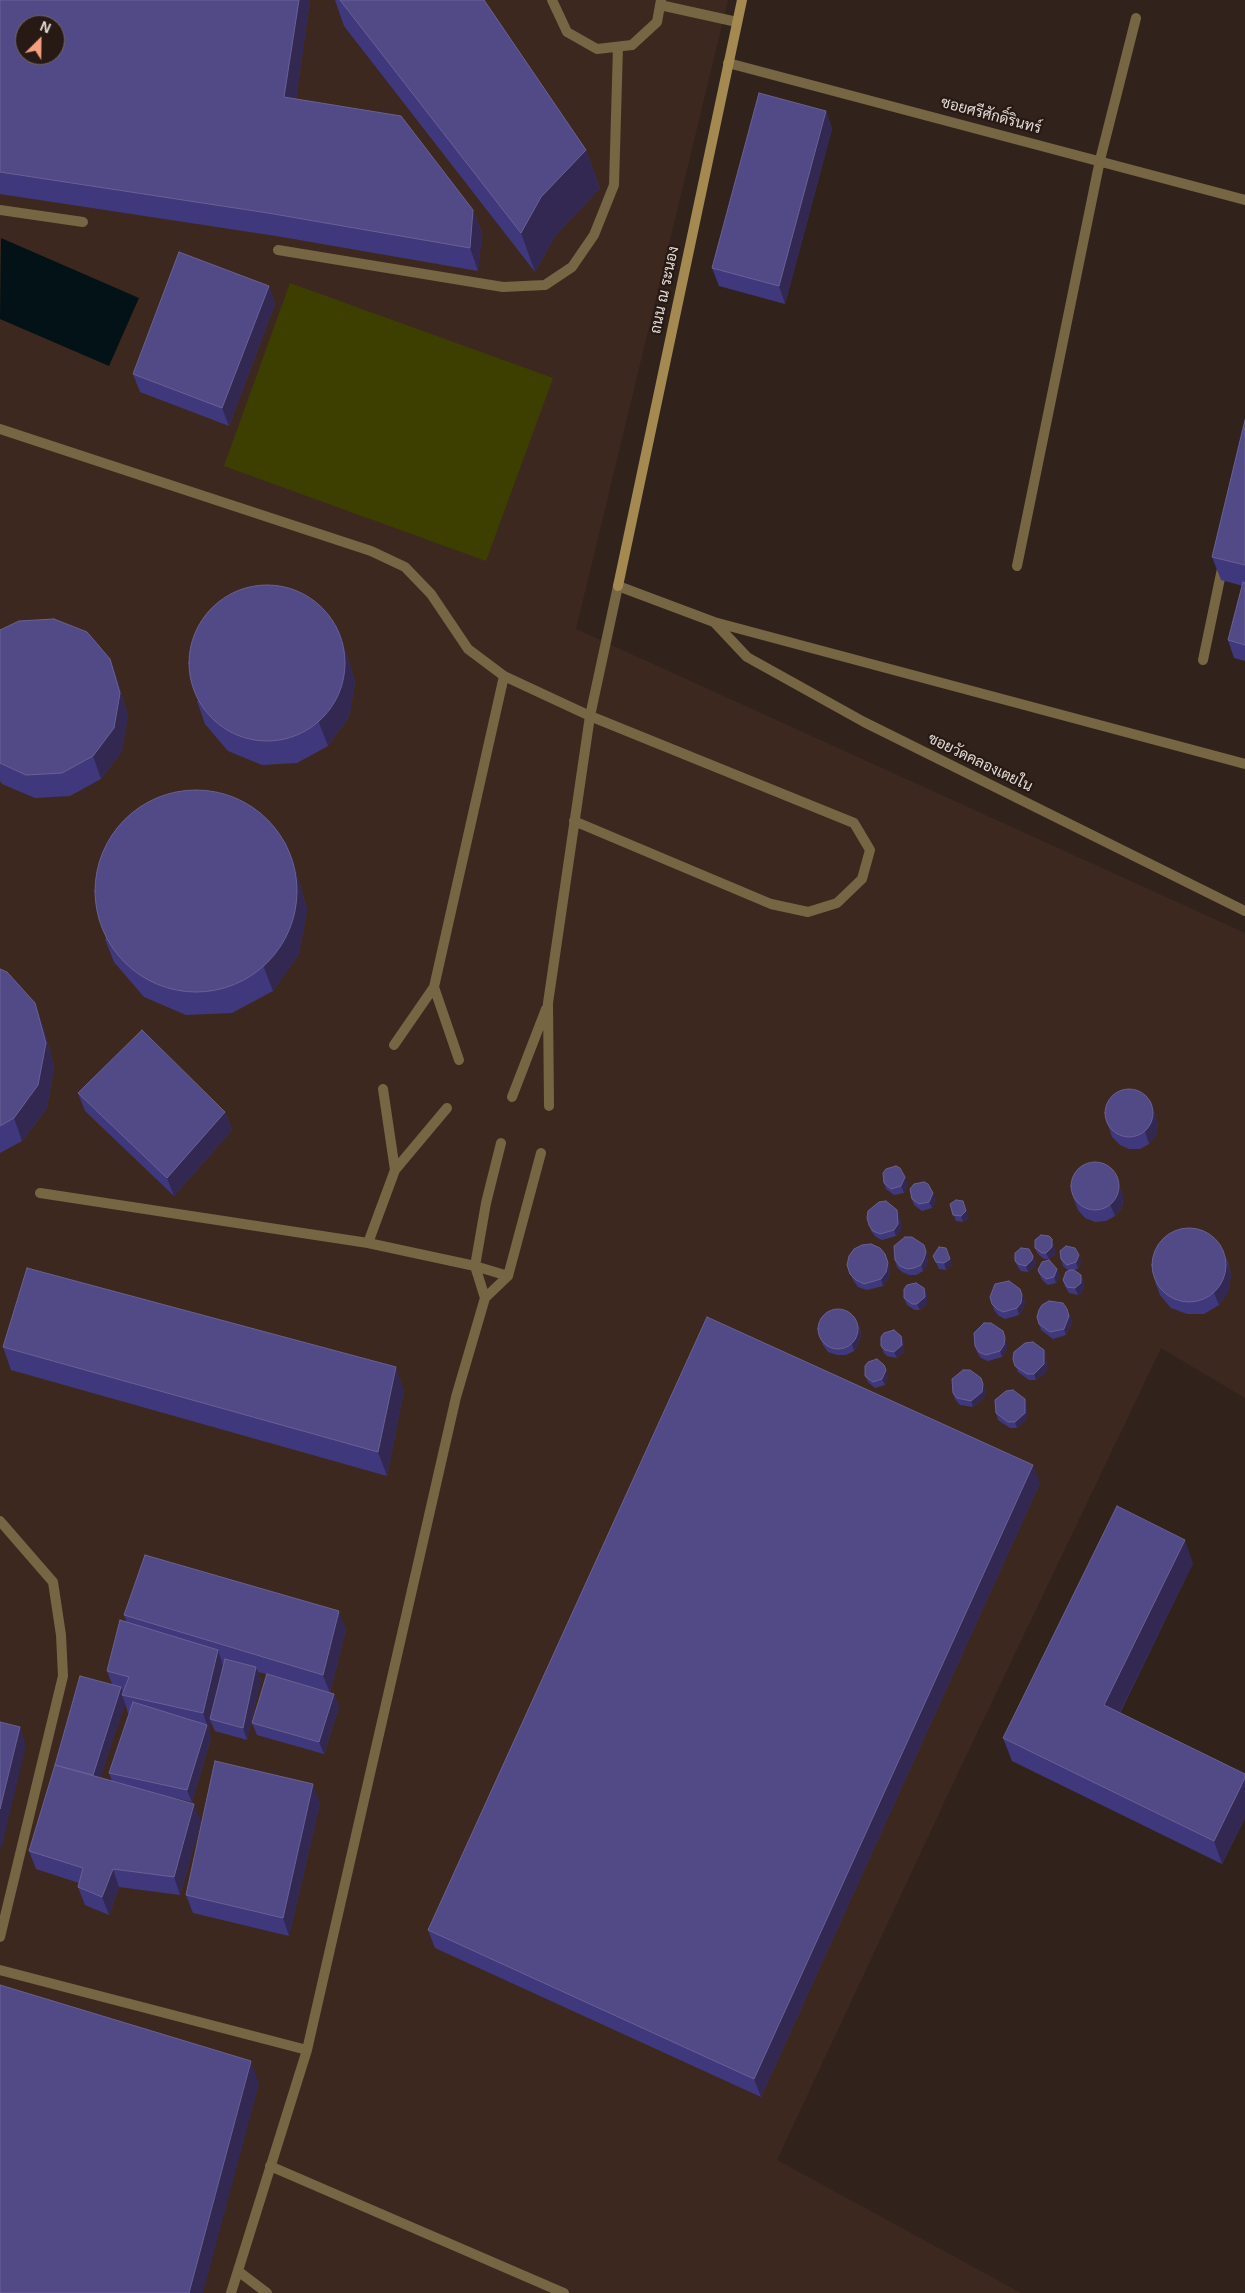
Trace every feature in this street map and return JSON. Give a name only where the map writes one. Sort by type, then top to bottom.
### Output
[{"type":"street","points":[[552,0],[567,32],[597,49],[632,45],[657,22],[661,2],[737,22]]},
{"type":"street","name":"ถนน ณ ระนอง","points":[[618,586],[742,0]]},
{"type":"street","points":[[1017,566],[1100,160],[1136,18]]},
{"type":"street","points":[[278,250],[503,287],[545,285],[572,267],[594,235],[614,185],[618,47]]},
{"type":"street","name":"ซอยศรีศักดิ์รินทร์","points":[[728,63],[1100,160],[1245,200]]},
{"type":"street","points":[[0,210],[83,222]]},
{"type":"street","points":[[0,429],[371,551],[405,567],[431,594],[468,649],[504,676],[590,716],[854,823],[870,850],[862,879],[837,903],[808,912],[771,904],[574,821]]},
{"type":"street","points":[[1203,660],[1225,553]]},
{"type":"street","points":[[549,1106],[548,1003],[590,716],[618,586],[714,622],[1245,764]]},
{"type":"street","name":"ซอยวัดคลองเตยใน","points":[[714,622],[747,657],[829,703],[1245,911]]},
{"type":"street","points":[[394,1045],[434,987],[504,676]]},
{"type":"street","points":[[434,987],[459,1060]]},
{"type":"street","points":[[512,1097],[548,1003]]},
{"type":"street","points":[[383,1089],[395,1170]]},
{"type":"street","points":[[368,1243],[395,1170],[447,1108]]},
{"type":"street","points":[[485,1298],[475,1266],[486,1204],[501,1142]]},
{"type":"street","points":[[231,2293],[307,2050],[456,1397],[485,1298],[508,1276],[541,1153]]},
{"type":"street","points":[[40,1193],[368,1243],[475,1266],[508,1276]]},
{"type":"street","points":[[0,1521],[53,1582],[61,1635],[63,1676],[0,1937]]},
{"type":"street","points":[[0,1970],[307,2050]]},
{"type":"street","points":[[270,2166],[564,2293]]},
{"type":"street","points":[[238,2271],[267,2293]]},
{"type":"shaded area","points":[[0,0],[728,0],[576,629],[1245,933],[1245,1398],[1161,1348],[957,1775],[777,2160],[1021,2293],[0,2293]]},
{"type":"shaded area","points":[[1,238],[139,298],[109,366],[0,319]]},
{"type":"shaded area","points":[[290,283],[553,378],[486,561],[224,466]]},
{"type":"building","points":[[0,0],[299,0],[284,97],[401,116],[473,210],[470,248],[268,213],[0,172]]},
{"type":"building","points":[[340,0],[484,0],[586,150],[541,197],[521,233]]},
{"type":"building","points":[[759,93],[826,111],[779,286],[712,268]]},
{"type":"building","points":[[179,252],[269,286],[222,408],[133,374]]},
{"type":"building","points":[[1245,420],[1245,565],[1212,557]]},
{"type":"building","points":[[1243,582],[1245,583],[1245,645],[1228,640]]},
{"type":"building","points":[[259,585],[275,585],[290,588],[304,594],[317,602],[328,613],[342,640],[345,663],[344,678],[336,700],[328,713],[317,724],[290,738],[275,741],[259,741],[244,738],[230,732],[217,724],[206,713],[192,686],[189,671],[189,655],[192,640],[198,626],[206,613],[217,602],[244,588]]},
{"type":"building","points":[[54,619],[87,632],[110,659],[120,693],[114,728],[93,756],[62,773],[26,775],[0,763],[0,630],[19,621]]},
{"type":"building","points":[[186,790],[206,790],[225,794],[244,802],[268,819],[280,835],[289,852],[295,871],[297,891],[295,911],[289,930],[280,947],[268,963],[244,980],[225,988],[206,992],[186,992],[167,988],[148,980],[124,963],[107,939],[99,920],[95,901],[95,881],[99,862],[107,843],[124,819],[148,802],[167,794]]},
{"type":"building","points":[[0,969],[7,972],[35,1003],[46,1043],[38,1085],[14,1118],[0,1126]]},
{"type":"building","points":[[142,1030],[225,1112],[167,1178],[78,1093]]},
{"type":"building","points":[[1129,1089],[1138,1091],[1146,1096],[1151,1104],[1153,1113],[1151,1122],[1146,1130],[1138,1135],[1129,1137],[1120,1135],[1112,1130],[1107,1122],[1105,1113],[1107,1104],[1112,1096],[1120,1091]]},
{"type":"building","points":[[1095,1162],[1104,1164],[1112,1169],[1117,1177],[1119,1186],[1117,1195],[1112,1203],[1104,1208],[1095,1210],[1086,1208],[1078,1203],[1073,1195],[1071,1186],[1073,1177],[1078,1169],[1086,1164]]},
{"type":"building","points":[[896,1166],[900,1168],[905,1177],[901,1186],[891,1189],[884,1183],[883,1173],[886,1169]]},
{"type":"building","points":[[924,1182],[928,1184],[933,1193],[929,1202],[919,1204],[912,1199],[910,1189],[914,1184]]},
{"type":"building","points":[[956,1200],[963,1201],[966,1211],[961,1216],[953,1215],[950,1204]]},
{"type":"building","points":[[886,1201],[897,1210],[898,1224],[894,1230],[880,1234],[873,1231],[869,1225],[868,1211],[879,1202]]},
{"type":"building","points":[[1182,1228],[1196,1228],[1210,1234],[1220,1244],[1226,1258],[1224,1279],[1210,1296],[1196,1302],[1182,1302],[1168,1296],[1158,1286],[1152,1272],[1152,1258],[1158,1244],[1168,1234]]},
{"type":"building","points":[[1041,1235],[1049,1236],[1052,1239],[1052,1247],[1046,1253],[1042,1253],[1035,1248],[1035,1240]]},
{"type":"building","points":[[905,1237],[912,1237],[924,1245],[926,1252],[924,1259],[921,1265],[914,1268],[907,1269],[900,1266],[895,1260],[894,1246]]},
{"type":"building","points":[[871,1244],[880,1248],[885,1254],[888,1263],[886,1272],[881,1279],[864,1284],[850,1274],[847,1265],[849,1256],[854,1249],[862,1245]]},
{"type":"building","points":[[1066,1246],[1075,1248],[1079,1255],[1076,1262],[1067,1265],[1061,1259],[1060,1251]]},
{"type":"building","points":[[939,1247],[946,1248],[950,1259],[944,1263],[936,1262],[933,1256]]},
{"type":"building","points":[[1021,1248],[1029,1249],[1033,1256],[1026,1266],[1015,1261],[1015,1253]]},
{"type":"building","points":[[1049,1260],[1057,1269],[1054,1277],[1046,1279],[1038,1270],[1042,1262]]},
{"type":"building","points":[[27,1268],[396,1367],[378,1452],[3,1347]]},
{"type":"building","points":[[1074,1270],[1081,1275],[1081,1283],[1075,1288],[1067,1287],[1063,1280],[1066,1272]]},
{"type":"building","points":[[1009,1281],[1020,1289],[1022,1295],[1021,1303],[1017,1308],[1003,1312],[992,1304],[990,1297],[995,1284]]},
{"type":"building","points":[[916,1283],[924,1288],[925,1297],[917,1304],[912,1304],[904,1298],[904,1289],[907,1285]]},
{"type":"building","points":[[1049,1301],[1063,1303],[1067,1309],[1069,1316],[1064,1329],[1050,1332],[1039,1324],[1037,1317],[1039,1310],[1042,1305]]},
{"type":"building","points":[[838,1309],[849,1312],[855,1318],[858,1329],[855,1340],[849,1346],[838,1349],[827,1346],[821,1340],[818,1329],[821,1318],[827,1312]]},
{"type":"building","points":[[707,1317],[1033,1465],[754,2079],[428,1930]]},
{"type":"building","points":[[984,1323],[991,1323],[1003,1331],[1004,1345],[1000,1351],[986,1355],[979,1352],[975,1346],[974,1333]]},
{"type":"building","points":[[894,1330],[901,1336],[902,1345],[894,1352],[885,1350],[881,1346],[881,1337],[884,1333]]},
{"type":"building","points":[[1033,1342],[1044,1350],[1044,1364],[1034,1374],[1027,1374],[1015,1366],[1014,1352],[1025,1343]]},
{"type":"building","points":[[877,1359],[884,1365],[886,1370],[882,1379],[873,1382],[865,1376],[865,1366],[868,1362]]},
{"type":"building","points":[[963,1370],[970,1370],[981,1378],[983,1384],[982,1392],[971,1401],[957,1398],[953,1393],[952,1379]]},
{"type":"building","points":[[1013,1390],[1025,1399],[1025,1413],[1015,1422],[1008,1422],[996,1413],[995,1400],[1006,1391]]},
{"type":"building","points":[[1117,1506],[1185,1540],[1104,1705],[1245,1774],[1245,1778],[1214,1841],[1003,1738]]},
{"type":"building","points":[[145,1555],[339,1611],[323,1675],[124,1615]]},
{"type":"building","points":[[120,1620],[218,1650],[203,1713],[122,1695],[129,1677],[107,1671]]},
{"type":"building","points":[[225,1659],[256,1667],[243,1728],[210,1719]]},
{"type":"building","points":[[267,1674],[334,1694],[319,1742],[252,1723]]},
{"type":"building","points":[[80,1676],[121,1687],[93,1775],[55,1765]]},
{"type":"building","points":[[133,1702],[207,1725],[187,1790],[109,1773]]},
{"type":"building","points":[[0,1722],[20,1727],[0,1809]]},
{"type":"building","points":[[215,1761],[313,1784],[283,1918],[186,1895]]},
{"type":"building","points":[[55,1765],[194,1804],[174,1877],[113,1869],[102,1897],[78,1887],[83,1868],[29,1851]]},
{"type":"building","points":[[0,1985],[251,2061],[189,2293],[0,2293]]}]
